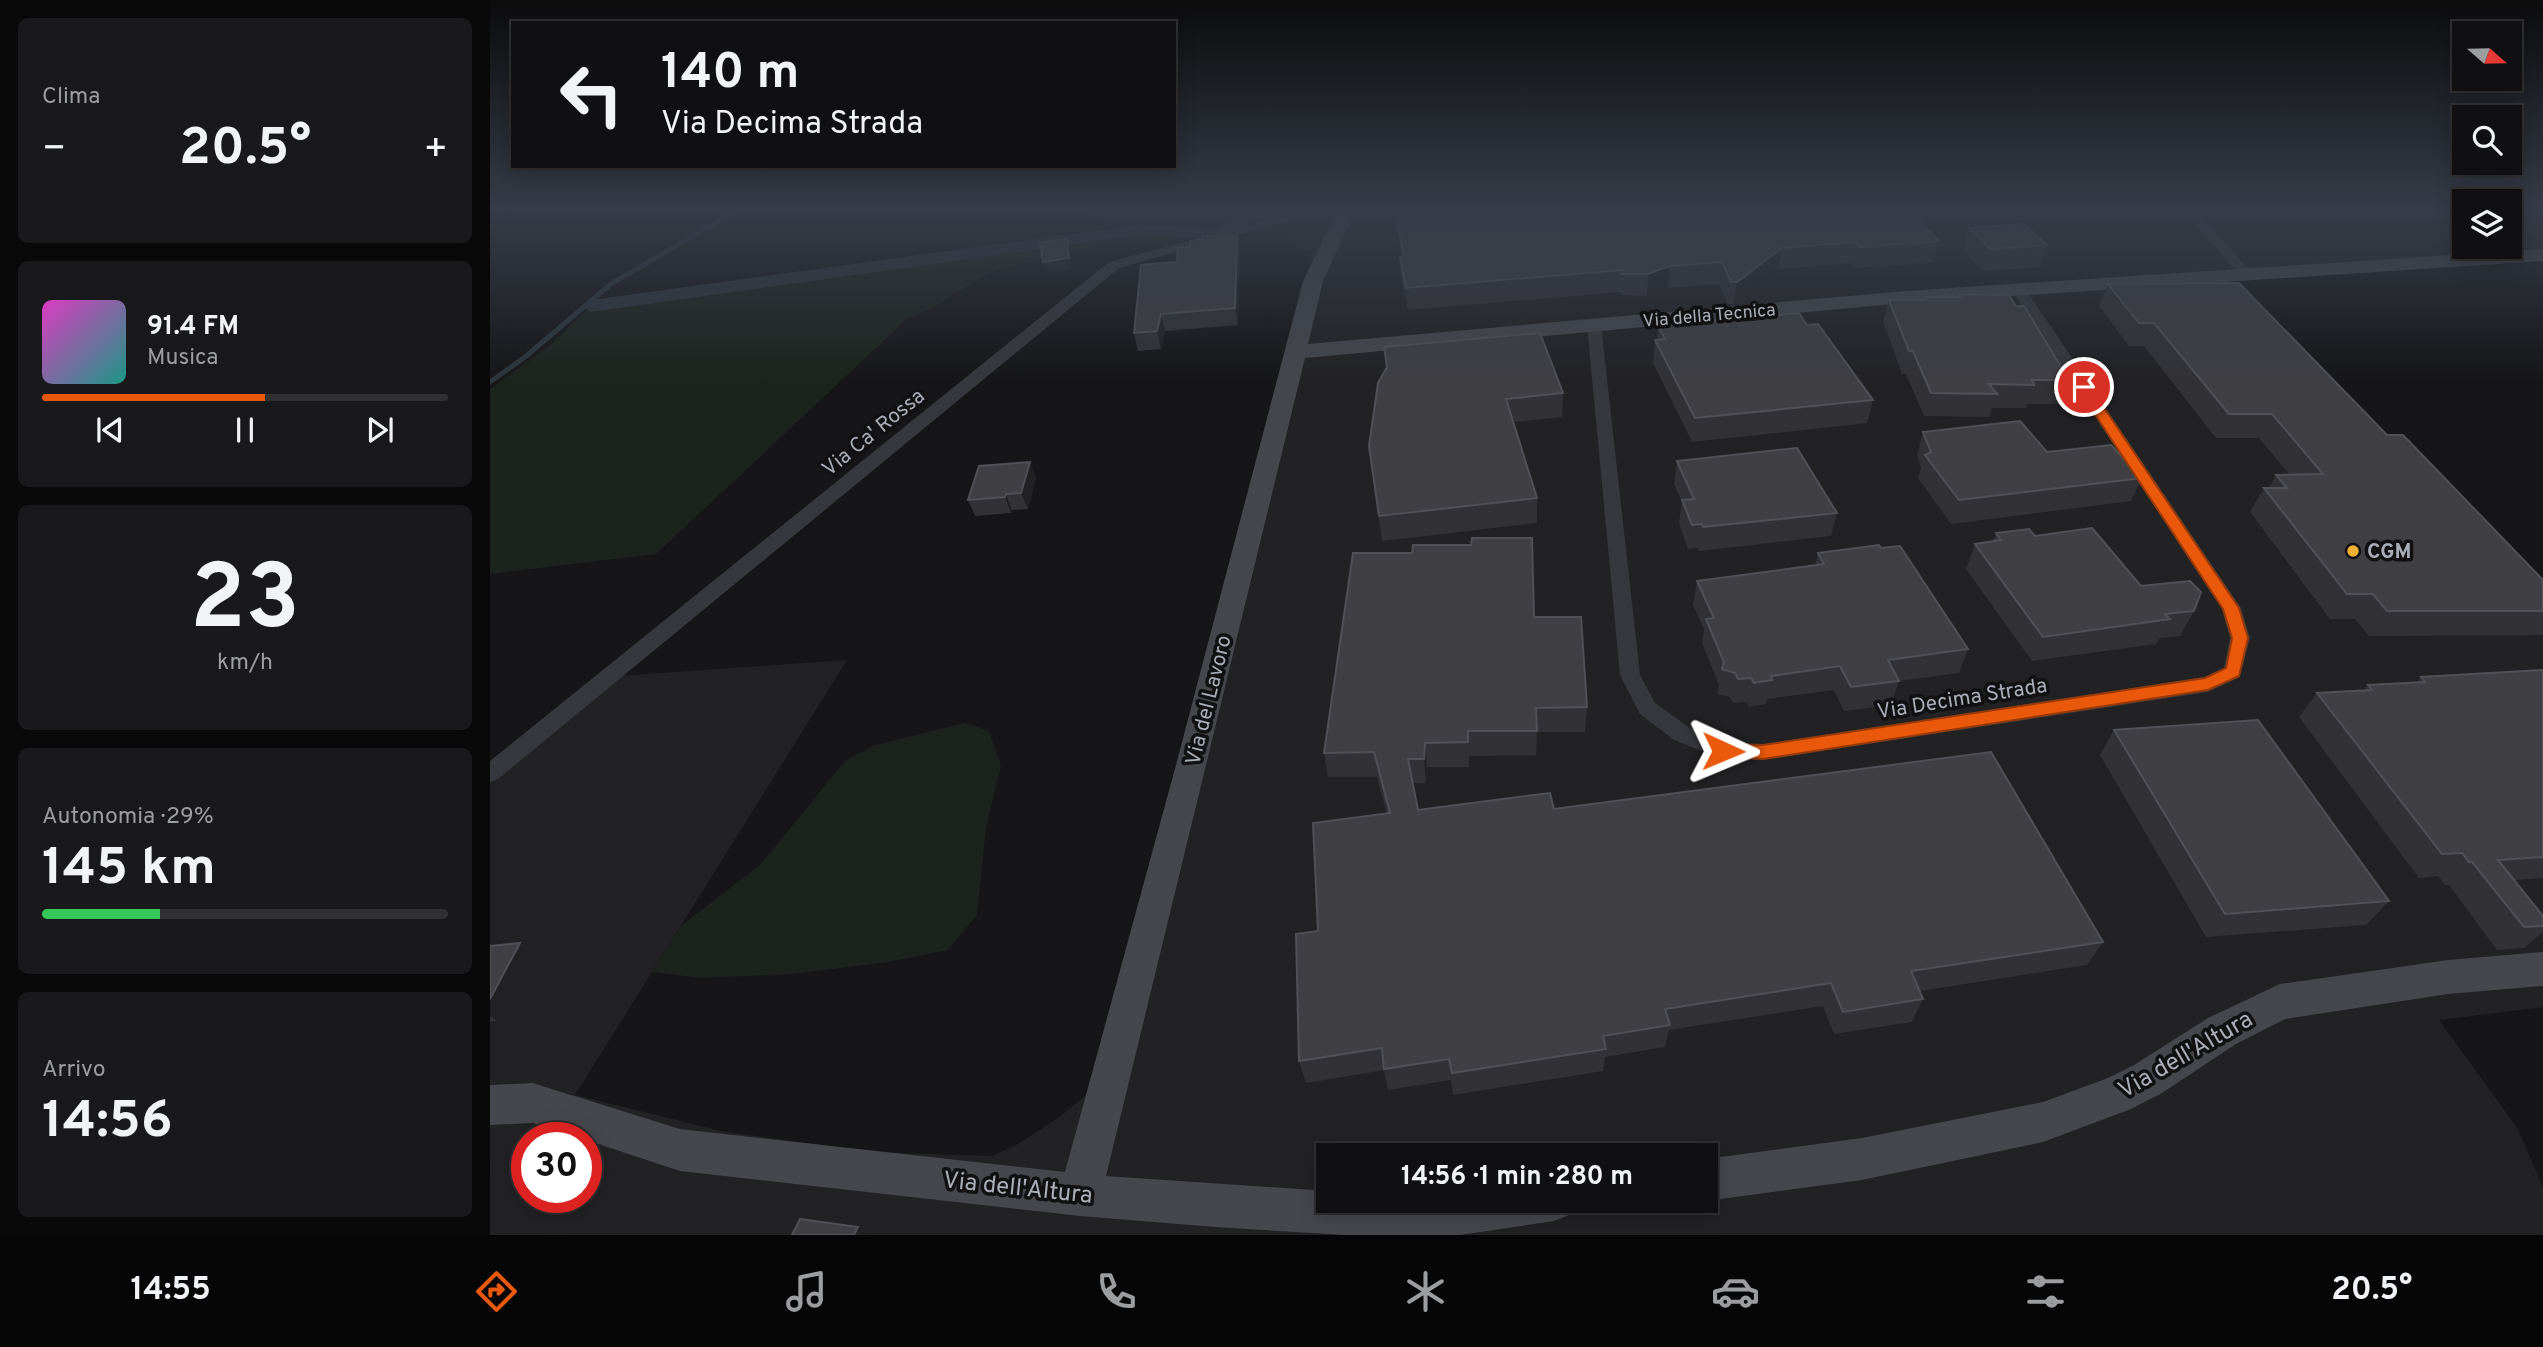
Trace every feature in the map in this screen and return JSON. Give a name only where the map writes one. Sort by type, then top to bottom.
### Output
[{"type":"street","name":"Via Ca' Rossa","points":[[490,773],[1112,267]]},
{"type":"street","name":"Via del Lavoro","points":[[1080,1195],[1192,765],[1313,281],[1320,267]]},
{"type":"street","points":[[2239,267],[2246,275]]},
{"type":"street","name":"Via della Tecnica","points":[[1295,352],[2019,290],[2370,267]]},
{"type":"street","name":"Via Decima Strada","points":[[1594,325],[1630,675],[1647,708],[1682,734],[1723,751],[1763,752],[2208,684],[2233,672],[2240,638],[2231,608],[2019,290]]},
{"type":"street","name":"Via dell'Altura","points":[[1718,1178],[1862,1159],[2043,1122],[2138,1084],[2222,1031],[2280,1002],[2448,977],[2543,969]]},
{"type":"street","name":"Via dell'Altura","points":[[490,1105],[533,1103],[680,1150],[1080,1195],[1316,1212]]},
{"type":"street","name":"Via dell'Altura","points":[[1338,1213],[1390,1216],[1442,1216],[1463,1213]]},
{"type":"shaded area","points":[[879,267],[1012,267],[988,273],[935,306],[907,319],[656,554],[490,574],[490,389],[549,346],[595,302],[761,284]]},
{"type":"shaded area","points":[[1310,267],[2405,267],[2223,278],[2543,585],[2543,1007],[2439,1020],[2518,1129],[2543,1188],[2543,1235],[490,1235],[490,1124],[574,1095],[536,1084],[490,1085],[490,772],[619,676],[847,660],[575,1095],[721,1131],[870,1152],[992,1156],[1018,1144],[1058,1118],[1095,1088],[1307,295]]},
{"type":"shaded area","points":[[965,723],[989,731],[1001,765],[986,827],[977,915],[948,950],[888,962],[791,974],[701,978],[652,972],[681,926],[761,864],[845,761],[873,746]]},
{"type":"building","points":[[1141,267],[1236,267],[1235,308],[1161,314],[1157,331],[1134,333]]},
{"type":"building","points":[[1402,267],[1668,267],[1648,274],[1622,274],[1622,270],[1406,288]]},
{"type":"building","points":[[1724,267],[1757,267],[1737,282],[1731,282]]},
{"type":"building","points":[[2239,283],[2387,435],[2403,435],[2543,580],[2543,611],[2387,611],[2373,594],[2347,594],[2264,488],[2287,488],[2276,475],[2323,474],[2272,414],[2229,414],[2154,323],[2139,323],[2108,284]]},
{"type":"building","points":[[1958,294],[2009,295],[2016,306],[2024,306],[2069,380],[2032,380],[2034,385],[1989,384],[1997,394],[1931,393],[1913,351],[1909,351],[1889,300],[1960,297]]},
{"type":"building","points":[[1799,313],[1807,325],[1818,324],[1873,400],[1695,418],[1655,340],[1665,339],[1658,326]]},
{"type":"building","points":[[1540,333],[1563,393],[1506,399],[1537,498],[1379,516],[1369,446],[1378,383],[1387,367],[1384,347]]},
{"type":"building","points":[[2020,421],[2047,452],[2111,445],[2142,478],[1959,500],[1925,455],[1931,452],[1923,432]]},
{"type":"building","points":[[1797,448],[1837,513],[1703,527],[1702,524],[1692,525],[1682,500],[1694,499],[1677,461]]},
{"type":"building","points":[[1030,462],[1021,493],[968,500],[979,466]]},
{"type":"building","points":[[2092,528],[2141,586],[2190,581],[2201,592],[2194,611],[2165,614],[2170,619],[2043,637],[1975,544],[2001,540],[1996,533],[2029,529],[2035,536]]},
{"type":"building","points":[[1472,538],[1532,538],[1534,617],[1581,617],[1587,707],[1536,708],[1537,731],[1468,731],[1468,742],[1425,743],[1424,759],[1408,759],[1418,810],[1550,793],[1554,809],[1991,752],[2103,942],[1911,971],[1923,999],[1843,1012],[1831,983],[1665,1009],[1670,1025],[1603,1036],[1606,1049],[1452,1073],[1449,1059],[1384,1069],[1382,1048],[1299,1061],[1296,934],[1318,931],[1313,823],[1390,813],[1374,752],[1324,753],[1353,553],[1412,553],[1413,545],[1471,545]]},
{"type":"building","points":[[1879,545],[1881,548],[1900,546],[1968,649],[1888,660],[1899,681],[1851,687],[1840,666],[1771,676],[1772,680],[1754,683],[1751,678],[1738,679],[1735,673],[1722,669],[1724,662],[1706,619],[1714,618],[1697,581],[1824,564],[1818,553]]},
{"type":"building","points":[[2543,670],[2543,857],[2498,860],[2543,916],[2543,926],[2524,927],[2462,853],[2442,854],[2317,693],[2372,690],[2368,685],[2425,682],[2421,677]]},
{"type":"building","points":[[2258,720],[2389,901],[2225,914],[2114,730]]},
{"type":"building","points":[[520,943],[490,999],[490,946]]},
{"type":"building","points":[[800,1219],[858,1227],[854,1235],[792,1235]]},
{"type":"waterway","points":[[490,382],[525,357],[611,284],[641,267]]},
{"type":"waterway","points":[[591,306],[883,267]]},
{"type":"place","name":"CGM","points":[[2353,551]]},
{"type":"route","points":[[1723,751],[1763,752],[2208,684],[2233,672],[2240,638],[2231,608],[2084,387]]}]
